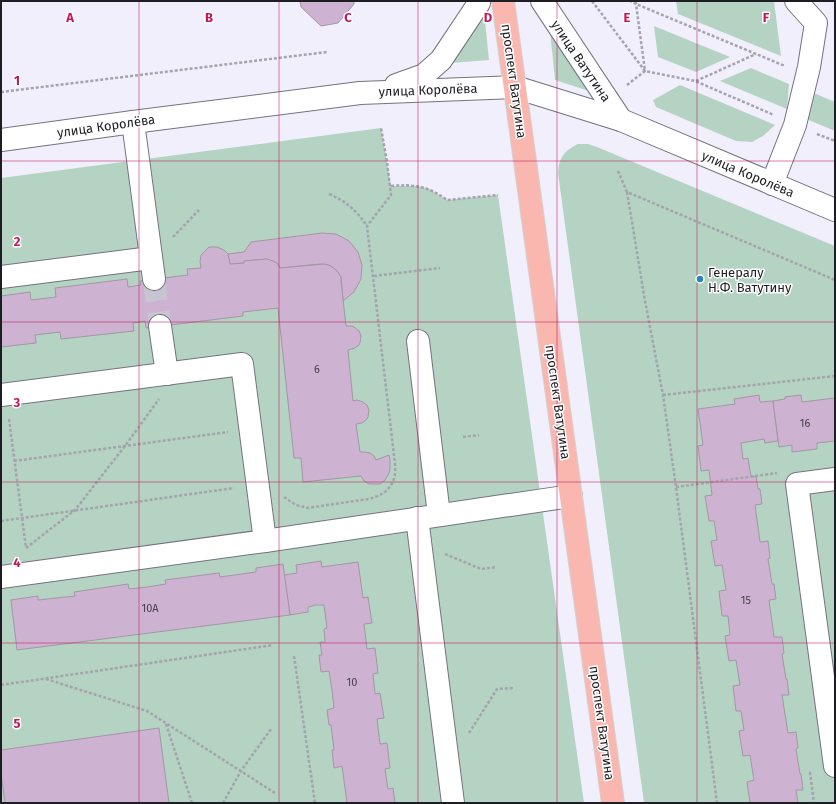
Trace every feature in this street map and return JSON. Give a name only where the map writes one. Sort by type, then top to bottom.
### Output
[{"type":"main road","name":"проспект Ватутина","points":[[503,1],[613,803]]},
{"type":"street","points":[[378,92],[424,75],[441,60],[479,1]]},
{"type":"street","name":"улица Ватутина","points":[[542,1],[621,120]]},
{"type":"street","points":[[772,184],[795,125],[807,76],[816,23],[796,1]]},
{"type":"street","name":"улица Королёва","points":[[1,140],[360,93],[515,87],[621,120],[835,210]]},
{"type":"street","points":[[1,277],[153,269],[133,122]]},
{"type":"street","points":[[160,326],[167,374]]},
{"type":"street","points":[[418,341],[439,515]]},
{"type":"street","points":[[4,405],[167,374],[242,364],[265,541]]},
{"type":"street","points":[[835,479],[797,484],[835,766]]},
{"type":"street","points":[[1,577],[265,541],[571,496]]},
{"type":"street","points":[[417,518],[453,803]]},
{"type":"path","points":[[592,1],[645,71],[695,81],[835,141]]},
{"type":"path","points":[[630,1],[636,2],[807,76]]},
{"type":"path","points":[[636,2],[645,71]]},
{"type":"path","points":[[1,92],[327,52]]},
{"type":"path","points":[[695,81],[756,54]]},
{"type":"path","points":[[627,85],[645,71]]},
{"type":"path","points":[[367,226],[391,195],[391,186],[381,128]]},
{"type":"path","points":[[618,171],[627,192],[645,301],[663,395],[717,803]]},
{"type":"path","points":[[391,186],[404,184],[418,186],[429,189],[447,200],[498,195]]},
{"type":"path","points":[[627,192],[835,280]]},
{"type":"path","points":[[283,495],[286,499],[296,505],[308,508],[376,497],[384,493],[394,480],[395,472],[374,276],[367,226],[360,216],[342,200],[328,194]]},
{"type":"path","points":[[153,269],[199,210]]},
{"type":"path","points":[[374,276],[440,268]]},
{"type":"path","points":[[4,405],[14,461],[26,548],[75,510],[125,446],[168,386],[167,374]]},
{"type":"path","points":[[663,395],[835,376]]},
{"type":"path","points":[[14,461],[250,429]]},
{"type":"path","points":[[463,437],[479,435]]},
{"type":"path","points":[[676,487],[774,474]]},
{"type":"path","points":[[1,521],[257,485]]},
{"type":"path","points":[[1,684],[273,645]]},
{"type":"path","points":[[294,656],[315,803]]},
{"type":"path","points":[[44,679],[147,711],[275,793]]},
{"type":"path","points":[[166,723],[192,803]]},
{"type":"path","points":[[223,803],[241,771],[271,729]]},
{"type":"green space","points":[[676,1],[774,1],[781,56],[678,14]]},
{"type":"green space","points":[[484,12],[489,60],[451,63]]},
{"type":"green space","points":[[654,26],[730,57],[696,72],[658,57]]},
{"type":"green space","points":[[550,31],[592,92],[555,80]]},
{"type":"green space","points":[[751,68],[789,84],[787,109],[720,81]]},
{"type":"green space","points":[[680,85],[775,125],[763,136],[752,142],[736,141],[656,107],[653,100]]},
{"type":"green space","points":[[809,91],[835,102],[835,131],[804,118]]},
{"type":"green space","points":[[381,128],[391,186],[418,186],[429,189],[447,200],[498,195],[584,803],[1,803],[1,178]]},
{"type":"green space","points":[[578,144],[588,144],[597,147],[835,246],[835,803],[644,803],[558,173],[563,155],[569,149]]},
{"type":"building","points":[[300,1],[354,1],[354,4],[338,23],[321,26],[301,7]]},
{"type":"building","points":[[322,233],[336,234],[349,241],[358,252],[362,265],[361,279],[354,292],[343,301],[341,277],[337,271],[328,265],[320,264],[280,268],[278,264],[267,259],[230,264],[228,254],[244,252],[251,242]]},
{"type":"building","points":[[209,247],[217,247],[224,250],[228,254],[230,264],[267,259],[278,264],[280,268],[324,264],[331,266],[337,271],[341,277],[346,326],[354,327],[359,331],[361,336],[359,345],[348,350],[353,401],[357,400],[363,402],[367,405],[369,410],[366,420],[362,423],[356,424],[360,452],[370,453],[376,460],[389,455],[390,459],[389,473],[385,480],[380,484],[369,484],[364,481],[361,476],[303,482],[301,458],[294,458],[278,308],[243,312],[243,316],[146,328],[145,321],[133,323],[134,331],[61,339],[60,332],[35,335],[36,343],[1,347],[1,296],[30,292],[31,300],[56,297],[55,288],[127,279],[128,287],[141,285],[140,281],[188,275],[187,269],[201,268],[201,255]]},
{"type":"building","points":[[759,395],[760,402],[773,401],[778,441],[765,443],[764,439],[741,443],[743,459],[748,458],[751,477],[756,476],[758,489],[760,489],[762,504],[755,505],[760,542],[768,541],[770,558],[768,559],[776,599],[769,600],[774,637],[782,637],[784,653],[782,654],[789,695],[782,695],[788,733],[796,732],[798,748],[796,749],[803,790],[796,790],[798,803],[750,803],[747,782],[754,780],[750,755],[743,756],[739,731],[744,730],[741,711],[736,711],[733,686],[740,685],[736,660],[729,661],[725,636],[730,635],[728,616],[722,616],[719,591],[726,590],[722,565],[715,566],[711,541],[717,540],[714,521],[709,521],[705,496],[712,495],[709,470],[701,471],[698,446],[703,445],[698,409],[735,404],[734,399]]},
{"type":"building","points":[[801,395],[802,402],[835,398],[835,441],[817,443],[817,449],[792,452],[792,445],[779,447],[773,401],[785,399],[785,397]]},
{"type":"building","points":[[321,561],[322,567],[358,562],[363,598],[368,597],[372,623],[364,624],[367,649],[375,648],[378,673],[373,674],[375,694],[380,693],[384,718],[377,719],[380,744],[387,743],[390,768],[385,769],[388,789],[393,788],[395,803],[347,803],[342,766],[334,768],[332,750],[334,750],[331,725],[329,725],[327,710],[334,708],[332,690],[329,671],[321,672],[319,655],[322,655],[320,642],[325,642],[324,629],[327,628],[324,605],[308,607],[308,612],[290,615],[284,575],[297,573],[296,565]]},
{"type":"building","points":[[283,564],[290,615],[17,650],[11,600],[38,596],[38,600],[75,596],[74,592],[128,584],[129,589],[147,587],[166,584],[165,580],[219,573],[220,577],[256,572],[256,568]]},
{"type":"building","points":[[159,728],[169,803],[5,803],[1,773],[1,750]]},
{"type":"tunnel","points":[[154,279],[160,326]]},
{"type":"place","name":"Генералу Н.Ф. Ватутину","points":[[700,279]]}]
